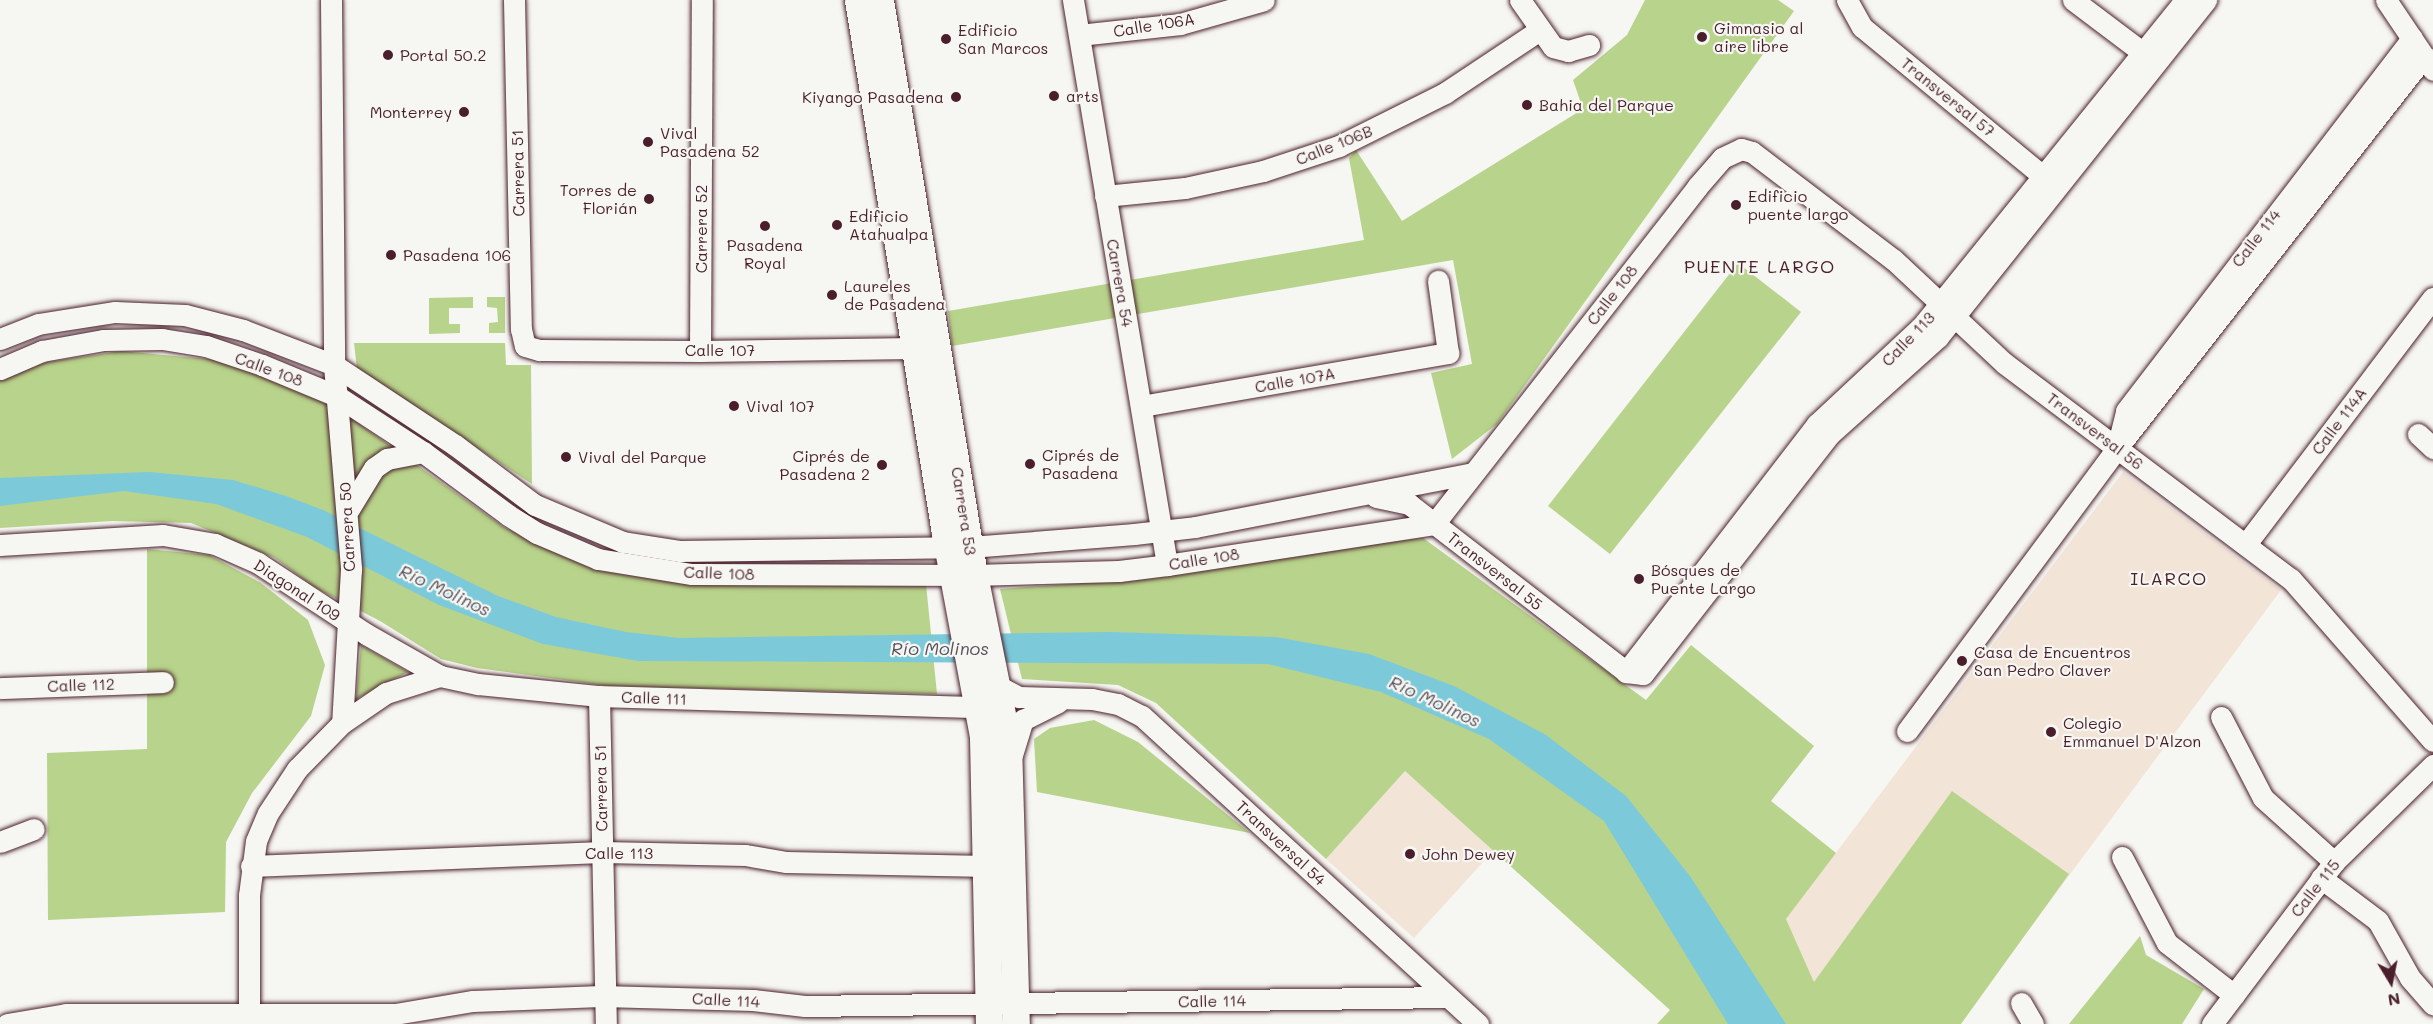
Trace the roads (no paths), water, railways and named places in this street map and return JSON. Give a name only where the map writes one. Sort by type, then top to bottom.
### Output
[{"type":"main road","name":"Carrera 53","points":[[858,0],[915,348],[959,547]]},
{"type":"main road","name":"Carrera 53","points":[[880,0],[963,575],[1010,765],[1002,1014]]},
{"type":"main road","name":"Carrera 53","points":[[989,680],[979,706],[987,769],[988,866],[1002,1014]]},
{"type":"street","name":"Carrera 50","points":[[331,0],[334,365],[349,515],[351,569],[342,723]]},
{"type":"street","name":"Carrera 51","points":[[514,0],[521,329],[525,346]]},
{"type":"street","name":"Carrera 52","points":[[700,351],[702,0]]},
{"type":"street","name":"Carrera 54","points":[[1073,0],[1167,566]]},
{"type":"street","name":"Calle 106A","points":[[1079,35],[1180,24],[1264,0]]},
{"type":"street","points":[[1520,0],[1540,30],[1560,51],[1589,45]]},
{"type":"street","name":"Transversal 57","points":[[1847,0],[1862,27],[2052,182]]},
{"type":"street","points":[[2073,0],[2150,58]]},
{"type":"street","name":"Calle 113","points":[[2150,58],[2186,0]]},
{"type":"street","name":"Calle 113","points":[[1626,672],[1823,429],[1899,374],[2150,58],[2206,0]]},
{"type":"street","points":[[2386,0],[2429,63]]},
{"type":"street","name":"Calle 106B","points":[[1105,196],[1185,188],[1263,171],[1339,146],[1445,93],[1540,30]]},
{"type":"street","name":"Calle 114","points":[[2117,448],[2126,411],[2412,38]]},
{"type":"street","name":"Calle 114","points":[[1907,732],[2117,448],[2429,63]]},
{"type":"street","name":"Calle 108","points":[[0,369],[72,344],[162,339],[206,346],[262,364],[337,396],[423,452],[508,515],[537,533],[598,559],[692,574],[963,575],[1119,571],[1167,566],[1434,524],[1697,187],[1734,150]]},
{"type":"street","name":"Transversal 56","points":[[1734,150],[1752,152],[1894,261],[2004,363],[2246,544],[2311,598],[2433,741]]},
{"type":"street","name":"Calle 107A","points":[[1141,406],[1448,353],[1438,281]]},
{"type":"street","name":"Calle 114A","points":[[2246,544],[2433,298]]},
{"type":"street","name":"Calle 108","points":[[0,339],[38,324],[79,316],[154,312],[243,330],[334,365],[455,445],[535,505],[623,542],[680,551],[959,547],[1162,531],[1355,497],[1472,473]]},
{"type":"street","name":"Calle 107","points":[[525,346],[539,350],[700,351],[915,348]]},
{"type":"street","name":"Calle 113","points":[[1626,672],[1643,674],[1649,669],[1823,429]]},
{"type":"street","points":[[349,515],[359,487],[374,468],[387,459],[423,452]]},
{"type":"street","name":"Transversal 55","points":[[1355,497],[1396,499],[1409,504],[1626,672]]},
{"type":"street","name":"Diagonal 109","points":[[0,545],[151,536],[194,538],[258,563],[348,622],[440,676]]},
{"type":"street","name":"Calle 111","points":[[342,723],[386,693],[440,676],[478,684],[599,696],[979,706]]},
{"type":"street","name":"Transversal 54","points":[[989,680],[1018,697],[1118,704],[1142,716],[1478,1024]]},
{"type":"street","name":"Calle 112","points":[[0,688],[163,682]]},
{"type":"street","name":"Carrera 51","points":[[599,696],[606,1024]]},
{"type":"street","name":"Transversal 54","points":[[1010,765],[1023,720],[1038,709],[1067,699]]},
{"type":"street","points":[[2221,717],[2263,798],[2378,921],[2410,978],[2433,1004]]},
{"type":"street","points":[[249,1018],[250,866],[255,841],[281,791],[342,723]]},
{"type":"street","name":"Calle 115","points":[[2225,1013],[2328,870],[2433,765]]},
{"type":"street","points":[[0,842],[34,829]]},
{"type":"street","name":"Calle 113","points":[[250,866],[602,852],[745,855],[786,862],[988,866]]},
{"type":"street","points":[[2122,857],[2167,943],[2225,1013]]},
{"type":"street","name":"Calle 114","points":[[7,1024],[66,1014],[249,1018],[395,1014],[473,1001],[606,996],[753,1000],[805,1006],[1002,1014],[1447,997]]},
{"type":"street","points":[[2021,1003],[2033,1024]]},
{"type":"water","name":"Río Molinos","points":[[149,472],[233,480],[286,496],[323,510],[498,596],[556,617],[626,632],[679,638],[1110,632],[1276,637],[1369,654],[1454,686],[1546,735],[1626,796],[1690,876],[1786,1024],[1728,1024],[1604,821],[1489,739],[1381,692],[1268,664],[638,661],[543,644],[439,605],[307,537],[216,504],[124,491],[0,506],[0,478]]},
{"type":"place","name":"Gimnasio al aire libre","points":[[1702,37]]},
{"type":"place","name":"Edificio San Marcos","points":[[946,39]]},
{"type":"place","name":"Portal 50.2","points":[[388,55]]},
{"type":"place","name":"arts","points":[[1054,96]]},
{"type":"place","name":"Kiyango Pasadena","points":[[956,97]]},
{"type":"place","name":"Bahia del Parque","points":[[1527,105]]},
{"type":"place","name":"Monterrey","points":[[464,112]]},
{"type":"place","name":"Vival Pasadena 52","points":[[648,142]]},
{"type":"place","name":"Torres de Florián","points":[[649,199]]},
{"type":"place","name":"Edificio puente largo","points":[[1736,205]]},
{"type":"place","name":"Edificio Atahualpa","points":[[837,225]]},
{"type":"place","name":"Pasadena Royal","points":[[765,226]]},
{"type":"place","name":"Pasadena 106","points":[[391,255]]},
{"type":"place","name":"Laureles de Pasadena","points":[[832,295]]},
{"type":"place","name":"Vival 107","points":[[734,406]]},
{"type":"place","name":"Vival del Parque","points":[[566,457]]},
{"type":"place","name":"Ciprés de Pasadena","points":[[1030,464]]},
{"type":"place","name":"Ciprés de Pasadena 2","points":[[882,465]]},
{"type":"place","name":"Bósques de Puente Largo","points":[[1639,579]]},
{"type":"place","name":"Casa de Encuentros San Pedro Claver","points":[[1962,661]]},
{"type":"place","name":"Colegio Emmanuel D'Alzon","points":[[2051,732]]},
{"type":"place","name":"John Dewey","points":[[1410,854]]},
{"type":"district","name":"PUENTE LARGO","points":[[1760,266]]},
{"type":"district","name":"ILARCO","points":[[2169,578]]}]
